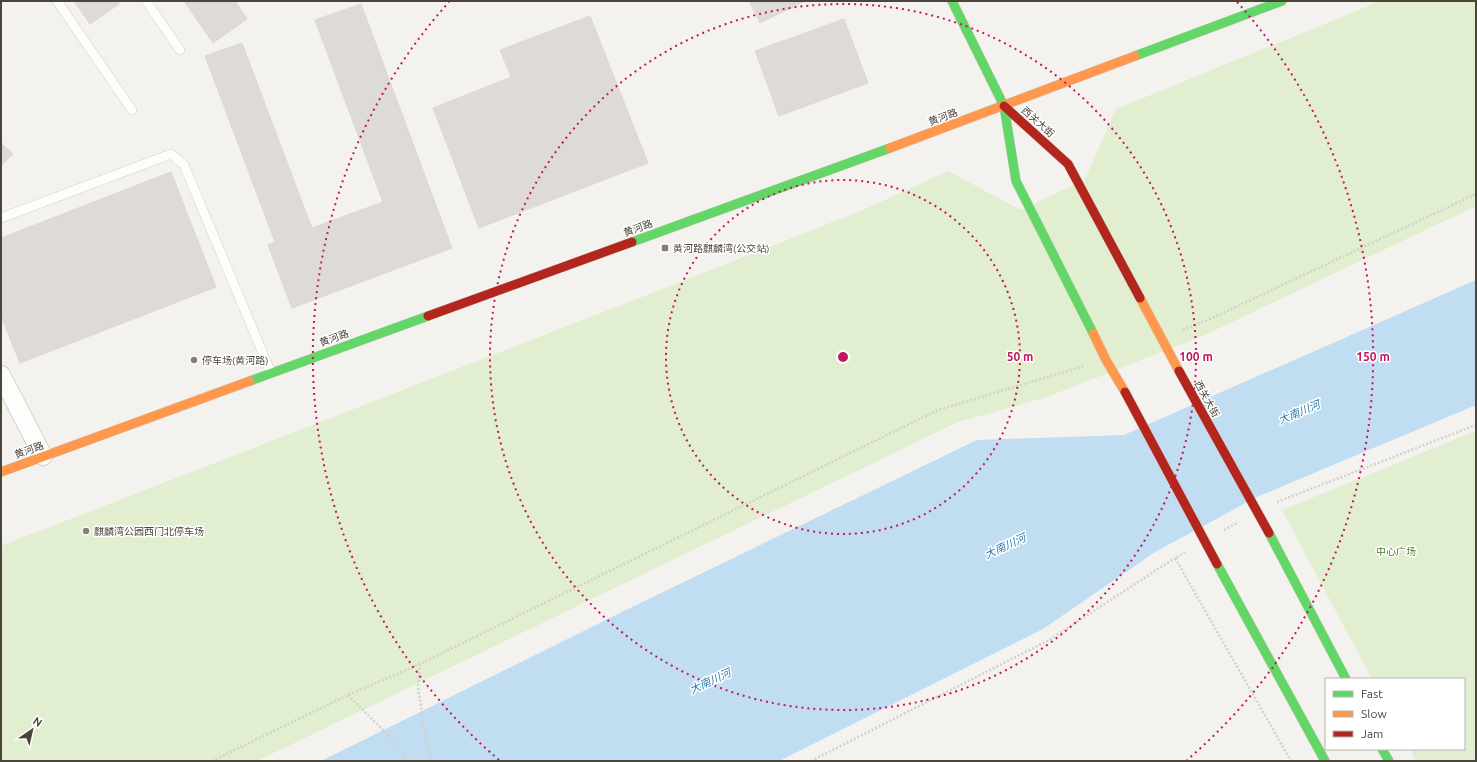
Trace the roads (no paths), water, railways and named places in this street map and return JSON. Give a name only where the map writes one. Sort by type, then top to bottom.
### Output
[{"type":"main road","name":"西关大街","points":[[952,1],[1004,106],[1016,181],[1106,360],[1125,392],[1325,761]]},
{"type":"main road","name":"黄河路","points":[[1,472],[1004,106],[1282,1]]},
{"type":"main road","name":"西关大街","points":[[1004,106],[1068,164],[1179,371],[1269,533],[1345,678]]},
{"type":"main road","points":[[1383,750],[1389,761]]},
{"type":"street","points":[[1,375],[43,456]]},
{"type":"lane","points":[[57,1],[132,110]]},
{"type":"lane","points":[[146,1],[180,50]]},
{"type":"lane","points":[[1,218],[171,154],[184,165],[271,373]]},
{"type":"water","name":"大南川河","points":[[1476,280],[1476,405],[1257,497],[1155,552],[1043,629],[779,761],[321,761],[628,609],[977,440],[1124,435]]},
{"type":"place","name":"黄河路麒麟湾(公交站)","points":[[665,248]]},
{"type":"place","name":"停车场(黄河路)","points":[[194,360]]},
{"type":"place","name":"麒麟湾公园西门北停车场","points":[[86,531]]},
{"type":"park label","name":"中心广场","points":[[1396,551]]}]
